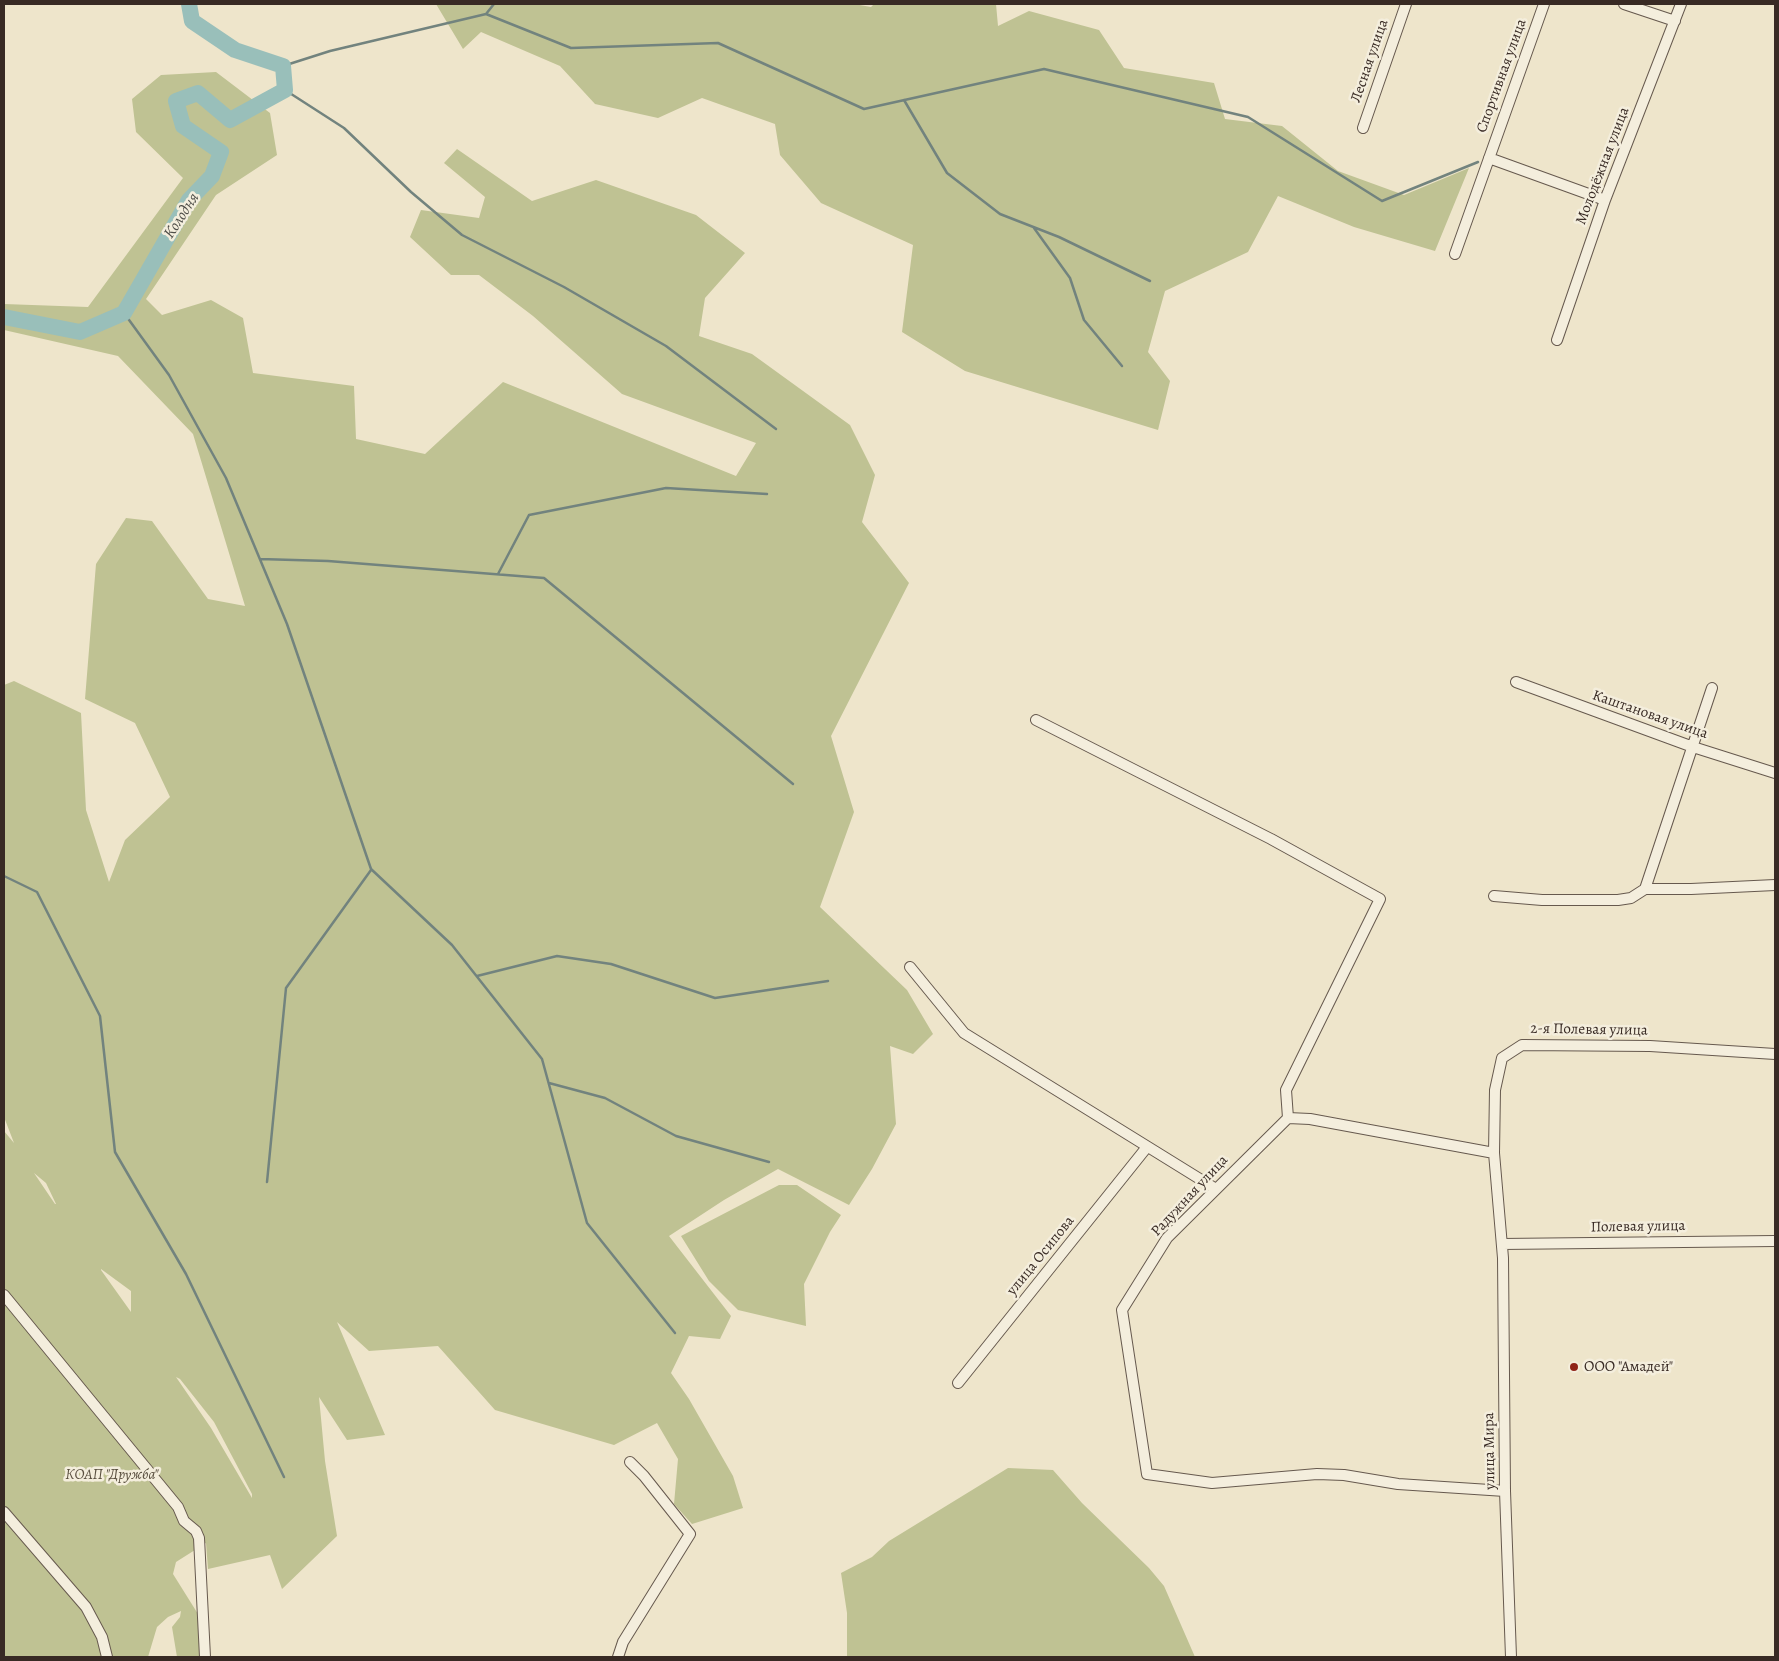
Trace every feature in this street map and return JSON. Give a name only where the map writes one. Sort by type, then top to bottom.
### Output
[{"type":"street","name":"Лесная улица","points":[[1363,128],[1406,4]]},
{"type":"street","name":"Спортивная улица","points":[[1489,158],[1544,4]]},
{"type":"street","points":[[1624,4],[1674,21]]},
{"type":"street","name":"Молодёжная улица","points":[[1557,340],[1605,200],[1681,4]]},
{"type":"street","points":[[1455,254],[1489,158],[1605,200]]},
{"type":"street","name":"Каштановая улица","points":[[1516,682],[1694,747],[1775,773]]},
{"type":"street","points":[[1645,889],[1694,747],[1712,688]]},
{"type":"street","points":[[1036,720],[1270,839],[1380,899],[1286,1090],[1288,1118],[1310,1120],[1494,1153]]},
{"type":"street","points":[[1494,896],[1542,900],[1618,900],[1631,898],[1645,889],[1691,890],[1775,885]]},
{"type":"street","points":[[910,967],[964,1033],[1216,1189]]},
{"type":"street","name":"2-я Полевая улица","points":[[1502,1244],[1494,1153],[1495,1090],[1502,1058],[1522,1045],[1650,1046],[1775,1054]]},
{"type":"street","name":"Радужная улица","points":[[1288,1118],[1167,1238],[1122,1310],[1147,1474],[1212,1483],[1317,1474],[1398,1484],[1505,1491]]},
{"type":"street","name":"улица Осипова","points":[[958,1384],[1147,1146]]},
{"type":"street","name":"Полевая улица","points":[[1502,1244],[1775,1241]]},
{"type":"street","name":"улица Мира","points":[[1502,1244],[1505,1491],[1511,1657]]},
{"type":"street","points":[[4,1294],[178,1507],[184,1521],[196,1530],[200,1538],[205,1657]]},
{"type":"street","points":[[618,1657],[623,1642],[690,1534],[644,1476],[630,1462]]},
{"type":"street","points":[[4,1512],[86,1606],[102,1637],[108,1657]]},
{"type":"green space","points":[[436,4],[854,4],[871,7],[874,4],[996,4],[998,26],[1029,11],[1099,30],[1124,68],[1214,83],[1225,119],[1282,126],[1338,171],[1404,195],[1469,168],[1435,251],[1354,227],[1278,196],[1248,252],[1165,291],[1148,352],[1170,381],[1158,430],[965,371],[902,332],[913,245],[821,203],[780,155],[775,124],[702,98],[658,118],[595,104],[560,66],[481,32],[463,49]]},
{"type":"green space","name":"КОАП \"Дружба\"","points":[[216,72],[270,113],[277,155],[216,195],[146,299],[162,315],[211,300],[243,318],[253,373],[354,386],[356,439],[425,454],[503,382],[736,476],[756,443],[622,394],[533,316],[479,275],[451,275],[410,237],[421,210],[479,218],[485,197],[444,163],[457,149],[532,201],[596,180],[696,215],[745,253],[705,298],[699,336],[752,354],[850,425],[875,475],[862,522],[909,583],[831,736],[854,812],[820,907],[907,990],[933,1034],[913,1054],[890,1046],[896,1124],[872,1169],[849,1205],[778,1169],[724,1200],[669,1236],[731,1316],[720,1339],[689,1336],[671,1373],[689,1399],[733,1476],[743,1508],[692,1524],[674,1504],[678,1459],[657,1423],[614,1445],[495,1410],[438,1346],[369,1351],[337,1322],[385,1435],[347,1440],[319,1397],[325,1461],[337,1536],[282,1589],[270,1555],[208,1569],[206,1543],[176,1562],[173,1574],[198,1614],[200,1657],[177,1657],[172,1627],[180,1617],[181,1611],[168,1617],[157,1627],[148,1657],[4,1657],[4,1131],[14,1143],[4,1117],[4,685],[14,681],[81,713],[86,810],[109,882],[125,840],[170,797],[135,723],[85,699],[96,564],[126,518],[152,521],[208,599],[245,606],[193,434],[118,356],[4,330],[4,304],[88,307],[183,178],[136,132],[132,99],[161,75]],"holes":[[[34,1173],[46,1183],[56,1204],[55,1204]],[[101,1270],[131,1291],[131,1312]],[[176,1377],[180,1379],[214,1422],[252,1494],[252,1498],[211,1428]]]},
{"type":"green space","points":[[779,1185],[797,1185],[841,1215],[830,1232],[804,1284],[806,1326],[738,1310],[709,1281],[681,1236]]},
{"type":"green space","points":[[1008,1468],[1053,1470],[1082,1503],[1149,1568],[1164,1586],[1195,1657],[847,1657],[847,1613],[841,1573],[872,1557],[889,1541]]},
{"type":"waterway","name":"Колодня","points":[[4,317],[80,332],[124,313],[189,200],[212,176],[221,152],[183,126],[176,101],[198,93],[230,120],[285,90],[283,66],[235,50],[192,21],[189,4]]},
{"type":"waterway","points":[[486,14],[494,4]]},
{"type":"waterway","points":[[283,66],[330,51],[486,14],[571,48],[718,43],[864,109],[1044,69],[1248,117],[1382,201],[1478,162]]},
{"type":"waterway","points":[[285,90],[344,128],[411,192],[462,235],[564,287],[666,346],[776,429]]},
{"type":"waterway","points":[[904,100],[947,173],[1000,214],[1059,237],[1150,281]]},
{"type":"waterway","points":[[1034,228],[1070,278],[1084,320],[1122,366]]},
{"type":"waterway","points":[[124,313],[169,375],[226,478],[287,624],[371,869],[452,945],[542,1059],[587,1223],[675,1333]]},
{"type":"waterway","points":[[498,574],[529,515],[666,488],[767,494]]},
{"type":"waterway","points":[[260,559],[328,561],[544,578],[793,784]]},
{"type":"waterway","points":[[267,1182],[286,988],[371,870]]},
{"type":"waterway","points":[[4,876],[37,892],[100,1016],[115,1152],[186,1274],[284,1477]]},
{"type":"waterway","points":[[477,976],[557,956],[611,964],[715,998],[828,981]]},
{"type":"waterway","points":[[549,1083],[605,1098],[676,1136],[769,1162]]},
{"type":"place","name":"ООО \"Амадей\"","points":[[1574,1367]]}]
